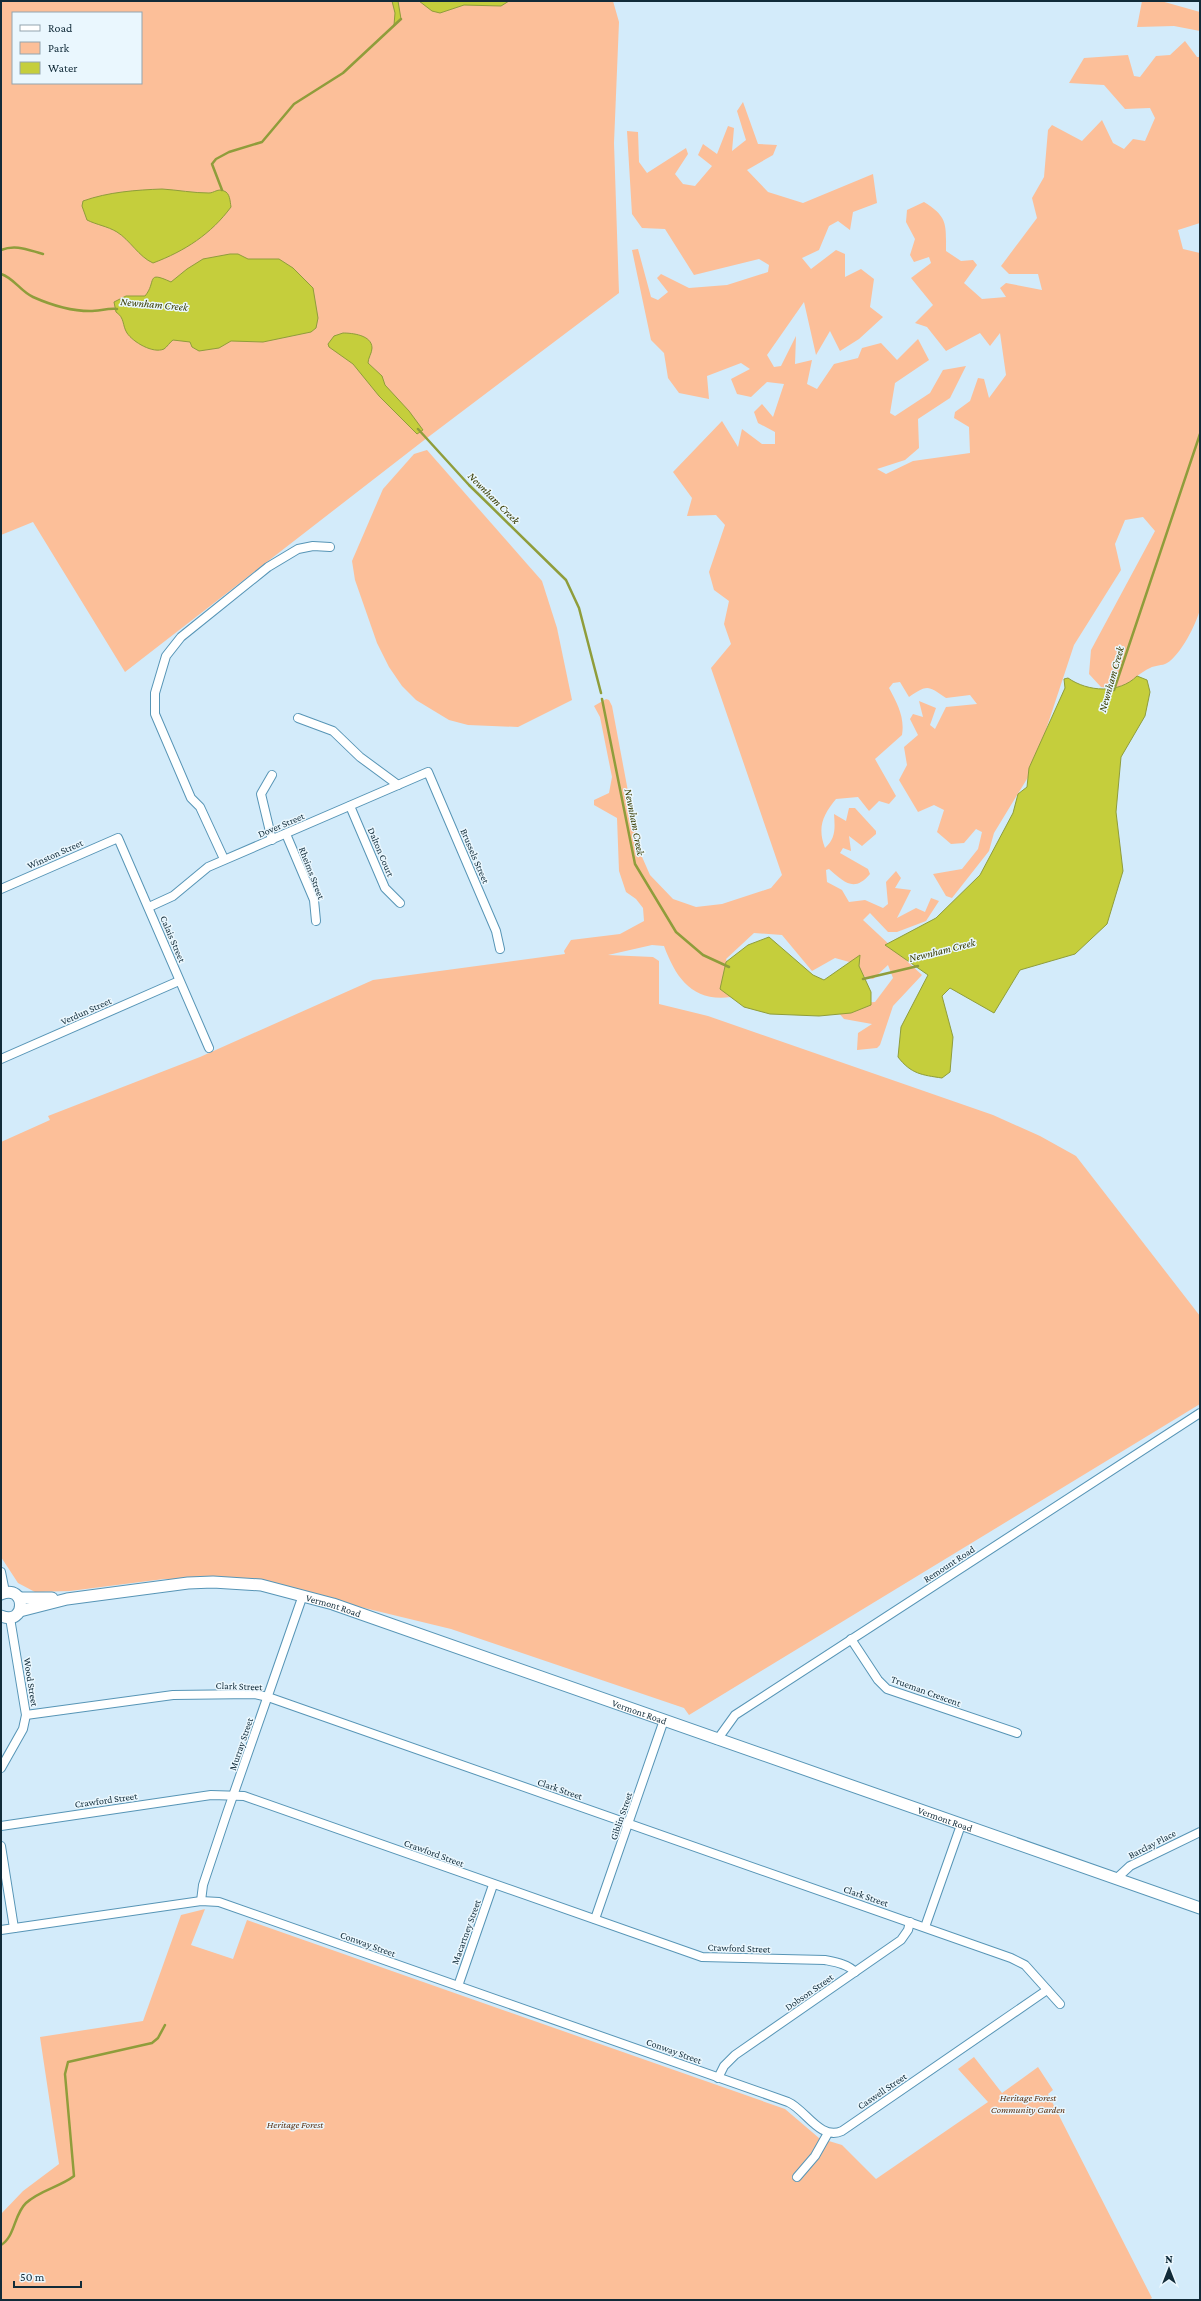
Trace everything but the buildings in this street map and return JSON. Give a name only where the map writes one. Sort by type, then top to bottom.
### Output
[{"type":"street","points":[[224,859],[200,807],[191,798],[155,714],[155,693],[166,656],[181,637],[268,567],[298,549],[313,546],[330,547]]},
{"type":"street","points":[[298,718],[333,731],[360,757],[398,785]]},
{"type":"street","name":"Dover Street","points":[[149,907],[173,896],[208,867],[224,859],[272,840],[428,772]]},
{"type":"street","name":"Brussels Street","points":[[428,772],[496,931],[500,949]]},
{"type":"street","points":[[272,775],[261,794],[272,840]]},
{"type":"street","name":"Dalton Court","points":[[350,806],[386,888],[400,903]]},
{"type":"street","name":"Rheims Street","points":[[286,834],[314,900],[316,922]]},
{"type":"street","name":"Winston Street","points":[[1,889],[118,838]]},
{"type":"street","name":"Calais Street","points":[[118,838],[209,1048]]},
{"type":"street","name":"Verdun Street","points":[[1,1059],[179,981]]},
{"type":"street","name":"Remount Road","points":[[717,1740],[727,1724],[735,1715],[1200,1413]]},
{"type":"street","points":[[1,1572],[5,1583],[3,1593]]},
{"type":"street","name":"Vermont Road","points":[[5,1617],[16,1616],[20,1610],[67,1599],[188,1583],[213,1582],[261,1585],[303,1595],[1200,1908]]},
{"type":"street","name":"Vermont Road","points":[[3,1593],[12,1592],[19,1598],[67,1599]]},
{"type":"street","name":"Murray Street","points":[[201,1901],[203,1885],[303,1595]]},
{"type":"street","points":[[19,1598],[21,1604],[20,1610]]},
{"type":"street","name":"Wood Street","points":[[1,1768],[23,1729],[26,1715],[5,1617]]},
{"type":"street","name":"Trueman Crescent","points":[[851,1639],[878,1680],[887,1689],[1017,1733]]},
{"type":"street","name":"Clark Street","points":[[26,1715],[173,1695],[254,1694],[268,1697],[1020,1961],[1060,2004]]},
{"type":"street","name":"Giblin Street","points":[[595,1919],[664,1720]]},
{"type":"street","name":"Crawford Street","points":[[1,1826],[211,1795],[234,1795],[254,1799],[493,1885],[702,1956],[825,1960],[843,1964],[852,1968],[855,1972]]},
{"type":"street","points":[[925,1927],[961,1825]]},
{"type":"street","name":"Barclay Place","points":[[1116,1879],[1130,1866],[1200,1832]]},
{"type":"street","points":[[1,1846],[14,1928]]},
{"type":"street","name":"Macartney Street","points":[[458,1986],[493,1885]]},
{"type":"street","name":"Conway Street","points":[[1,1930],[212,1900],[718,2078]]},
{"type":"street","name":"Dobson Street","points":[[718,2078],[724,2066],[735,2055],[901,1940],[908,1930],[910,1922]]},
{"type":"street","name":"Caswell Street","points":[[828,2133],[842,2131],[1047,1990]]},
{"type":"street","points":[[718,2078],[794,2104],[819,2128],[828,2133],[815,2156],[797,2177]]},
{"type":"green space","points":[[1,1],[613,1],[619,22],[614,143],[619,293],[423,441],[125,672],[33,522],[1,535]]},
{"type":"green space","points":[[1142,1],[1161,1],[1200,12],[1200,31],[1174,26],[1137,27]]},
{"type":"green space","points":[[1185,41],[1197,57],[1200,57],[1200,223],[1178,230],[1183,249],[1200,253],[1200,609],[1192,630],[1182,647],[1167,663],[1150,668],[1129,683],[1119,687],[1101,687],[1089,674],[1091,650],[1155,531],[1143,517],[1125,520],[1115,544],[1121,570],[1074,645],[1033,769],[994,833],[989,851],[952,898],[946,896],[933,874],[962,869],[978,849],[982,832],[976,829],[964,843],[951,844],[937,832],[944,810],[934,805],[918,812],[899,780],[907,765],[904,747],[918,735],[910,719],[913,714],[923,717],[919,701],[936,708],[930,725],[935,729],[946,707],[977,704],[970,695],[946,698],[928,688],[924,688],[909,697],[900,682],[893,683],[889,688],[901,716],[903,728],[902,735],[875,759],[896,796],[889,804],[879,801],[869,811],[858,797],[836,799],[825,816],[822,827],[825,848],[833,837],[834,814],[846,821],[849,808],[855,808],[876,831],[876,834],[862,846],[849,836],[851,851],[843,848],[840,853],[868,869],[870,874],[864,880],[859,883],[849,884],[829,869],[826,870],[827,882],[842,890],[849,902],[865,900],[883,908],[888,904],[886,882],[896,871],[901,878],[895,888],[911,890],[897,918],[916,908],[925,912],[931,898],[939,901],[926,921],[897,932],[888,932],[870,913],[863,920],[922,975],[893,1006],[880,1045],[877,1048],[857,1050],[858,1033],[872,1024],[844,1019],[837,1011],[842,1004],[875,1002],[893,978],[888,965],[873,979],[859,975],[853,963],[835,958],[812,971],[782,935],[754,933],[726,959],[734,981],[731,997],[717,998],[706,996],[687,985],[680,978],[674,968],[664,946],[652,945],[608,955],[653,957],[659,961],[659,1004],[708,1016],[993,1115],[1040,1136],[1076,1156],[1200,1316],[1200,1404],[689,1715],[684,1708],[451,1629],[249,1580],[164,1579],[70,1591],[35,1592],[18,1583],[1,1557],[1,1142],[50,1120],[48,1116],[200,1057],[373,980],[565,954],[564,951],[571,940],[620,934],[644,921],[643,908],[636,899],[626,892],[619,871],[617,818],[594,805],[594,800],[609,793],[612,777],[600,717],[594,706],[606,699],[609,700],[612,706],[639,850],[650,875],[673,899],[696,907],[722,904],[771,888],[782,875],[711,668],[731,644],[724,624],[729,601],[714,590],[709,572],[725,525],[716,515],[687,516],[692,498],[673,472],[722,421],[738,447],[742,429],[762,444],[775,444],[775,432],[758,423],[754,412],[762,404],[773,417],[784,384],[767,382],[751,397],[737,394],[731,379],[750,369],[741,363],[707,376],[709,399],[679,393],[668,378],[664,353],[651,340],[632,250],[638,249],[651,297],[658,300],[668,292],[657,278],[661,274],[689,288],[727,285],[768,272],[769,265],[759,259],[694,275],[665,229],[642,228],[632,214],[627,131],[638,132],[639,162],[647,173],[686,148],[688,154],[675,174],[683,184],[695,186],[712,166],[698,155],[703,144],[717,154],[728,126],[734,128],[732,151],[746,140],[737,111],[743,102],[758,144],[777,145],[773,155],[747,170],[768,192],[803,203],[873,174],[877,203],[853,212],[850,230],[838,221],[829,226],[819,250],[802,258],[811,269],[836,250],[845,254],[845,277],[861,269],[874,279],[870,307],[883,317],[859,339],[840,351],[830,331],[816,355],[804,302],[767,355],[774,367],[781,366],[796,336],[795,364],[812,360],[807,384],[817,389],[834,364],[858,358],[862,348],[881,343],[897,360],[918,339],[929,360],[895,383],[890,413],[895,416],[930,393],[943,370],[966,366],[950,398],[918,419],[919,448],[905,460],[877,469],[886,474],[913,461],[970,453],[969,427],[954,418],[955,412],[970,401],[978,378],[984,379],[989,398],[1006,375],[1000,333],[990,346],[980,333],[946,351],[927,327],[915,323],[933,305],[911,278],[931,263],[929,257],[914,262],[910,255],[915,239],[906,222],[907,210],[924,202],[938,212],[944,222],[946,251],[961,261],[973,260],[977,265],[964,283],[982,299],[1006,297],[1000,288],[1006,283],[1042,290],[1038,274],[1009,274],[1001,266],[1037,218],[1032,198],[1044,177],[1048,130],[1052,125],[1082,141],[1102,120],[1113,143],[1124,149],[1133,139],[1145,141],[1155,118],[1150,108],[1125,109],[1104,85],[1069,83],[1084,58],[1128,55],[1134,76],[1140,77],[1156,56],[1170,55]]},
{"type":"green space","points":[[427,450],[542,581],[557,628],[572,700],[518,727],[468,725],[449,720],[416,700],[402,686],[389,667],[377,643],[355,580],[352,561],[383,489],[414,454]]},
{"type":"green space","name":"Heritage Forest","points":[[205,1909],[191,1945],[233,1959],[247,1920],[785,2109],[819,2138],[842,2145],[876,2179],[988,2102],[958,2069],[974,2057],[1002,2093],[1038,2067],[1053,2090],[1048,2094],[1152,2298],[1149,2300],[1,2300],[1,2214],[23,2191],[59,2164],[40,2037],[143,2021],[181,1915]]},
{"type":"water","points":[[392,1],[398,1],[401,19],[394,25],[395,13]]},
{"type":"water","points":[[419,1],[509,1],[501,6],[464,5],[440,13],[432,11]]},
{"type":"water","points":[[162,189],[197,193],[209,193],[222,190],[229,195],[231,207],[215,225],[196,241],[176,253],[153,263],[143,257],[122,235],[110,228],[87,220],[82,206],[83,201],[102,195]]},
{"type":"water","points":[[238,254],[248,259],[279,259],[293,268],[313,288],[318,318],[316,328],[311,332],[263,342],[231,341],[219,348],[199,351],[192,347],[190,342],[173,340],[164,349],[149,349],[138,343],[127,333],[122,319],[116,312],[114,302],[126,296],[145,296],[155,277],[171,282],[187,269],[203,259]]},
{"type":"water","points":[[343,333],[361,336],[369,340],[372,348],[368,363],[382,376],[385,385],[409,411],[423,430],[417,434],[379,396],[353,364],[329,347],[328,344],[334,336]]},
{"type":"water","points":[[1137,676],[1147,680],[1150,692],[1145,716],[1121,757],[1116,812],[1123,871],[1107,924],[1075,954],[1020,970],[994,1013],[950,988],[942,996],[953,1037],[950,1072],[942,1078],[917,1073],[903,1063],[898,1057],[901,1027],[928,975],[885,945],[936,918],[980,875],[1013,813],[1018,794],[1027,787],[1029,768],[1065,688],[1064,679],[1068,678],[1085,686],[1103,689],[1121,686],[1130,682]]},
{"type":"water","points":[[769,937],[813,975],[824,980],[860,955],[859,966],[871,992],[871,1005],[851,1013],[819,1016],[770,1014],[744,1007],[720,989],[726,962],[748,945]]},
{"type":"waterway","points":[[222,190],[212,164],[216,159],[229,152],[262,142],[294,104],[343,73],[401,19]]},
{"type":"waterway","points":[[1,250],[6,248],[17,248],[27,249],[43,254]]},
{"type":"waterway","name":"Newnham Creek","points":[[1,274],[10,278],[33,297],[54,305],[83,311],[117,309]]},
{"type":"waterway","name":"Newnham Creek","points":[[418,429],[469,485],[566,580],[579,608],[601,693]]},
{"type":"waterway","name":"Newnham Creek","points":[[1114,690],[1200,434]]},
{"type":"waterway","name":"Newnham Creek","points":[[602,699],[635,864],[676,932],[703,955],[729,967]]},
{"type":"waterway","name":"Newnham Creek","points":[[863,979],[918,966]]},
{"type":"waterway","points":[[1,2245],[9,2237],[19,2213],[26,2203],[37,2195],[63,2183],[74,2176],[65,2074],[68,2062],[152,2043],[158,2038],[165,2025]]},
{"type":"park label","name":"Heritage Forest Community Garden","points":[[1028,2102]]}]
